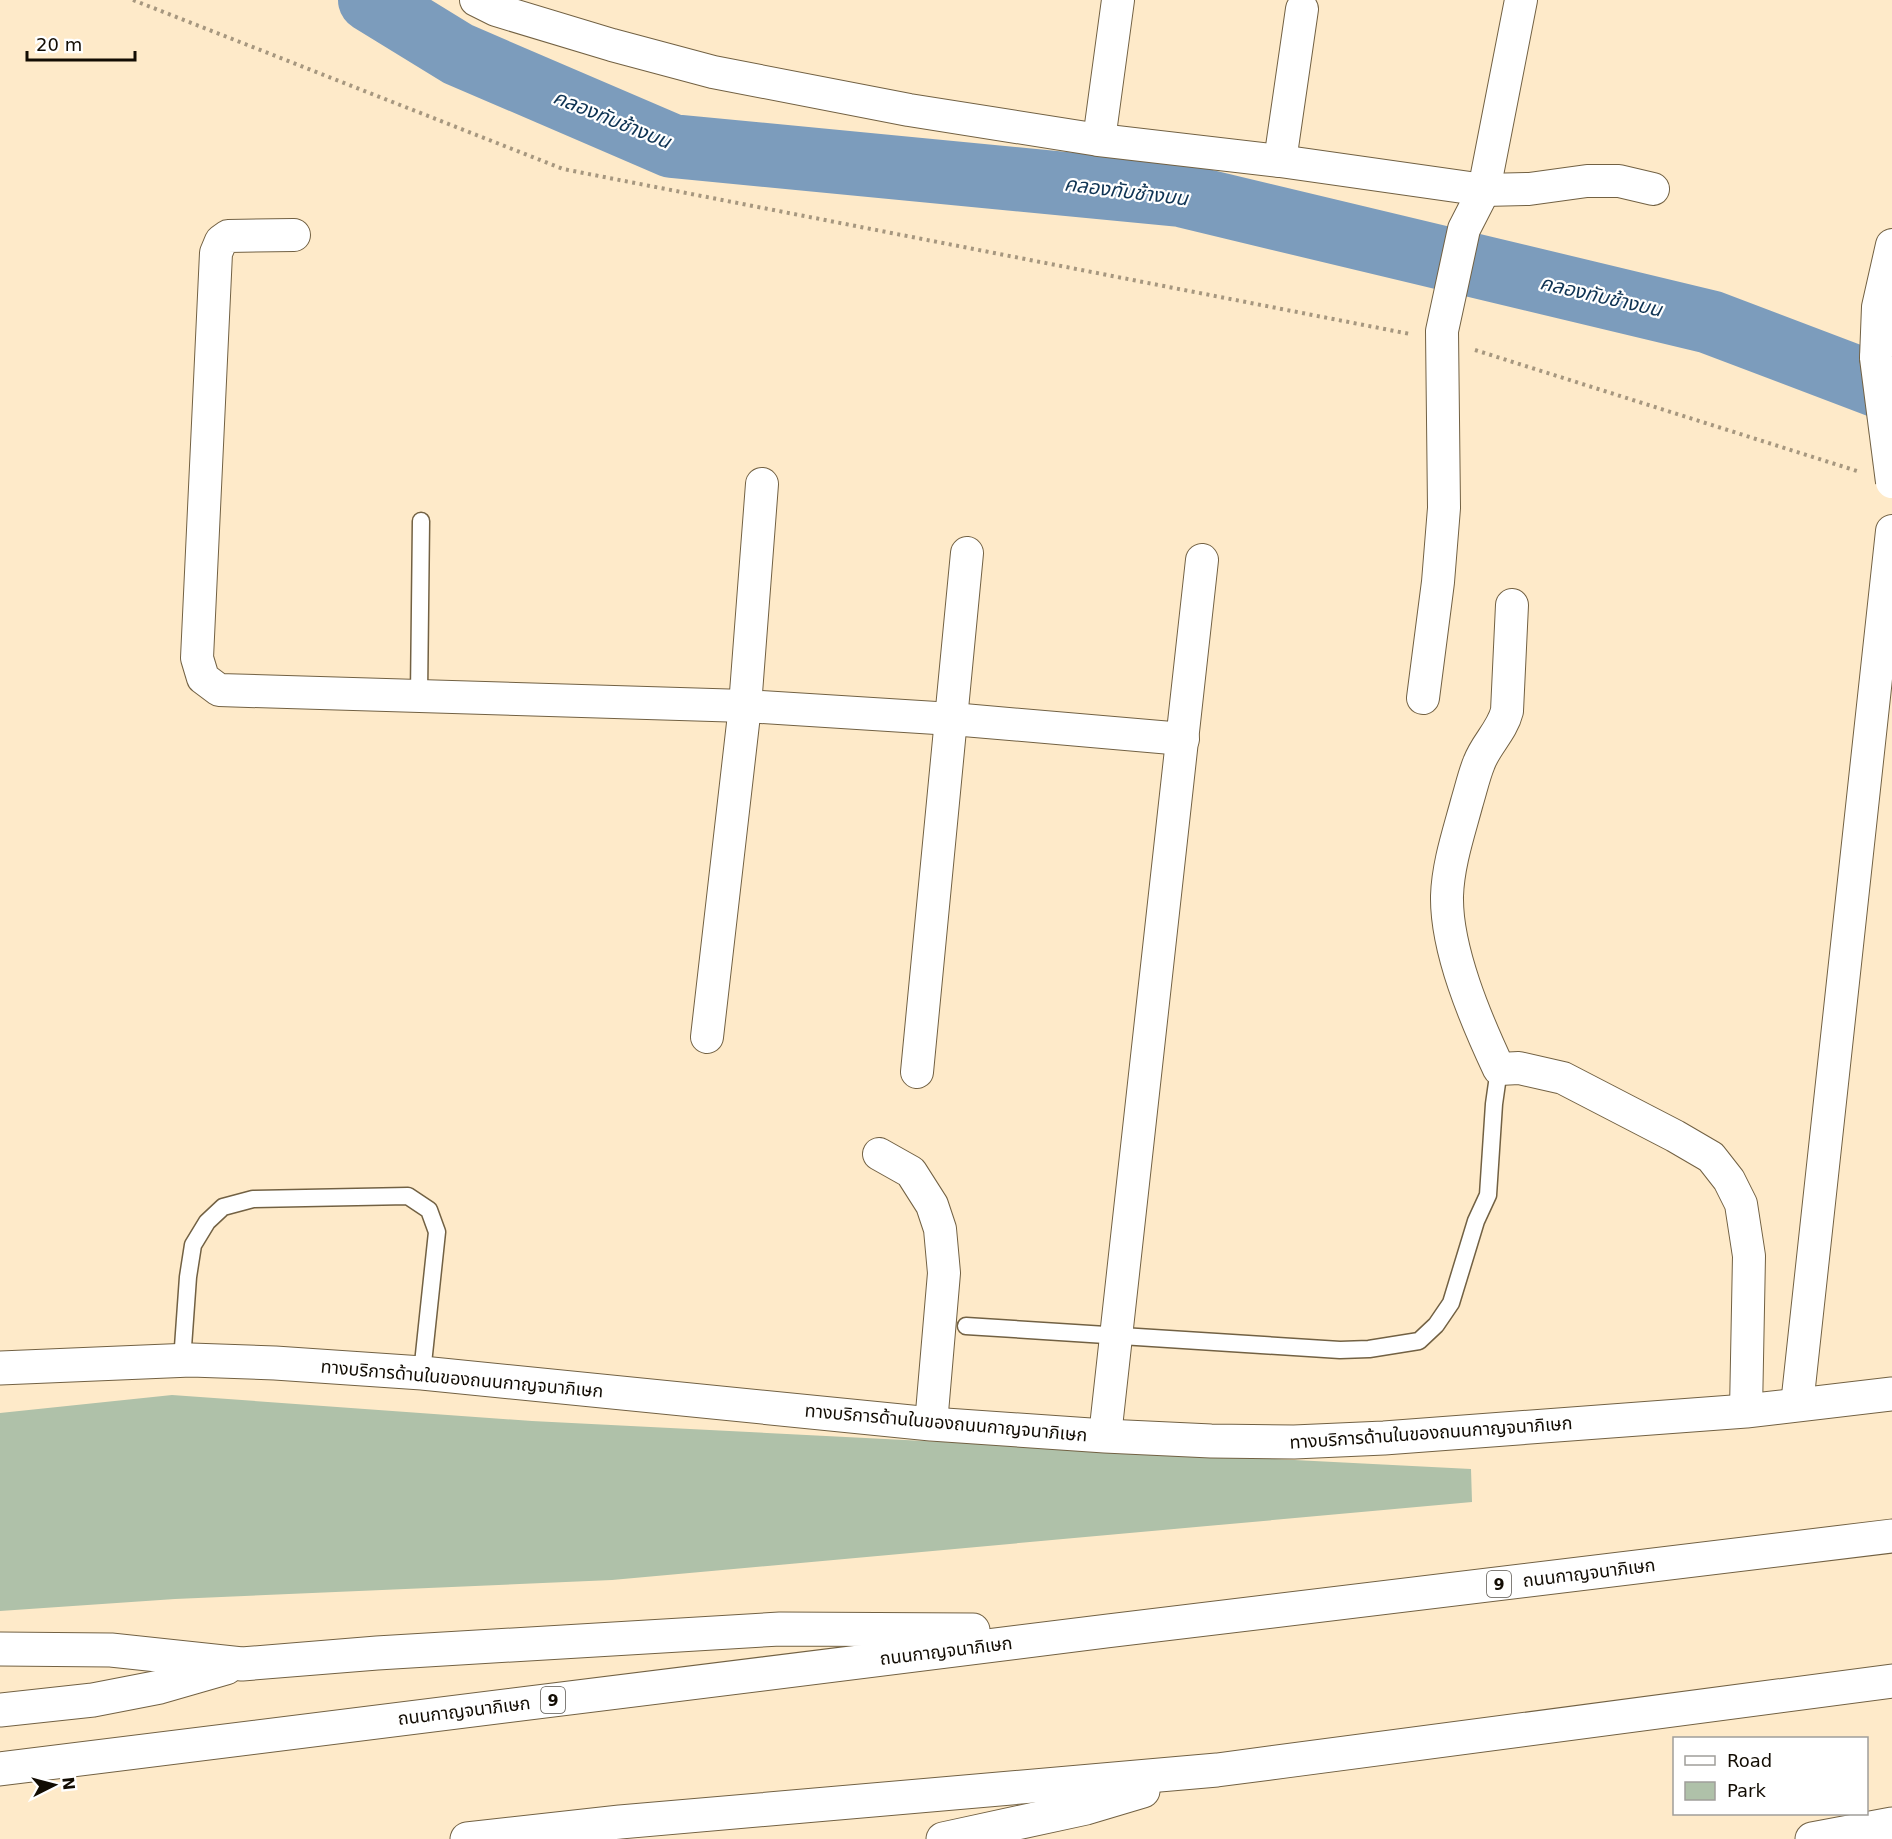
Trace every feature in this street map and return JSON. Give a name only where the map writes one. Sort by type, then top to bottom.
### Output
[{"type":"main road","name":"ทางบริการด้านในของถนนกาญจนาภิเษก","points":[[0,1368],[182,1361],[275,1363],[422,1373],[931,1424],[1211,1441],[1294,1442],[1384,1438],[1746,1411],[1892,1392]]},
{"type":"main road","name":"ถนนกาญจนาภิเษก","points":[[0,1769],[1892,1536]]},
{"type":"main road","points":[[0,1649],[111,1650],[242,1664],[377,1653],[780,1629],[1107,1631]]},
{"type":"main road","points":[[0,1710],[93,1700],[160,1688],[242,1664]]},
{"type":"main road","points":[[467,1839],[620,1822],[1217,1770],[1892,1681]]},
{"type":"main road","points":[[944,1839],[1086,1808],[1217,1770]]},
{"type":"main road","points":[[1812,1839],[1892,1824]]},
{"type":"street","points":[[1099,140],[1118,0]]},
{"type":"street","points":[[1423,698],[1438,582],[1444,508],[1441,335],[1464,230],[1484,190],[1521,0]]},
{"type":"street","points":[[490,3],[612,45],[712,72],[909,110],[1099,140],[1280,161],[1484,190],[1528,189],[1587,181],[1619,181],[1653,189]]},
{"type":"street","points":[[1280,161],[1302,9]]},
{"type":"street","points":[[294,235],[228,236],[221,241],[216,253],[197,658],[203,678],[219,690],[745,706],[952,719],[1183,739]]},
{"type":"street","points":[[1892,245],[1878,307],[1876,358],[1892,482]]},
{"type":"street","points":[[707,1036],[745,706],[762,484]]},
{"type":"street","points":[[1797,1405],[1892,531]]},
{"type":"street","points":[[917,1072],[967,553]]},
{"type":"street","points":[[1105,1436],[1202,560]]},
{"type":"street","points":[[1512,605],[1505,720],[1479,761],[1457,839],[1447,896],[1457,961],[1485,1039],[1499,1069],[1519,1068],[1563,1078],[1711,1157],[1729,1180],[1741,1204],[1749,1256],[1746,1411]]},
{"type":"street","points":[[879,1154],[911,1172],[932,1205],[940,1229],[944,1274],[931,1424]]},
{"type":"lane","points":[[418,695],[421,521]]},
{"type":"lane","points":[[966,1326],[1340,1350],[1370,1350],[1419,1341],[1436,1325],[1451,1303],[1476,1221],[1488,1195],[1494,1104],[1499,1069]]},
{"type":"lane","points":[[182,1361],[188,1277],[193,1245],[207,1222],[223,1207],[253,1198],[408,1196],[429,1210],[437,1233],[422,1373]]},
{"type":"path","points":[[133,0],[563,170],[1441,335],[1858,471]]},
{"type":"green space","points":[[172,1395],[532,1421],[1471,1469],[1472,1502],[612,1580],[175,1599],[0,1611],[0,1413]]},
{"type":"waterway","name":"คลองทับช้างบน","points":[[370,0],[458,54],[672,146],[1180,195],[1710,322],[1892,391]]}]
